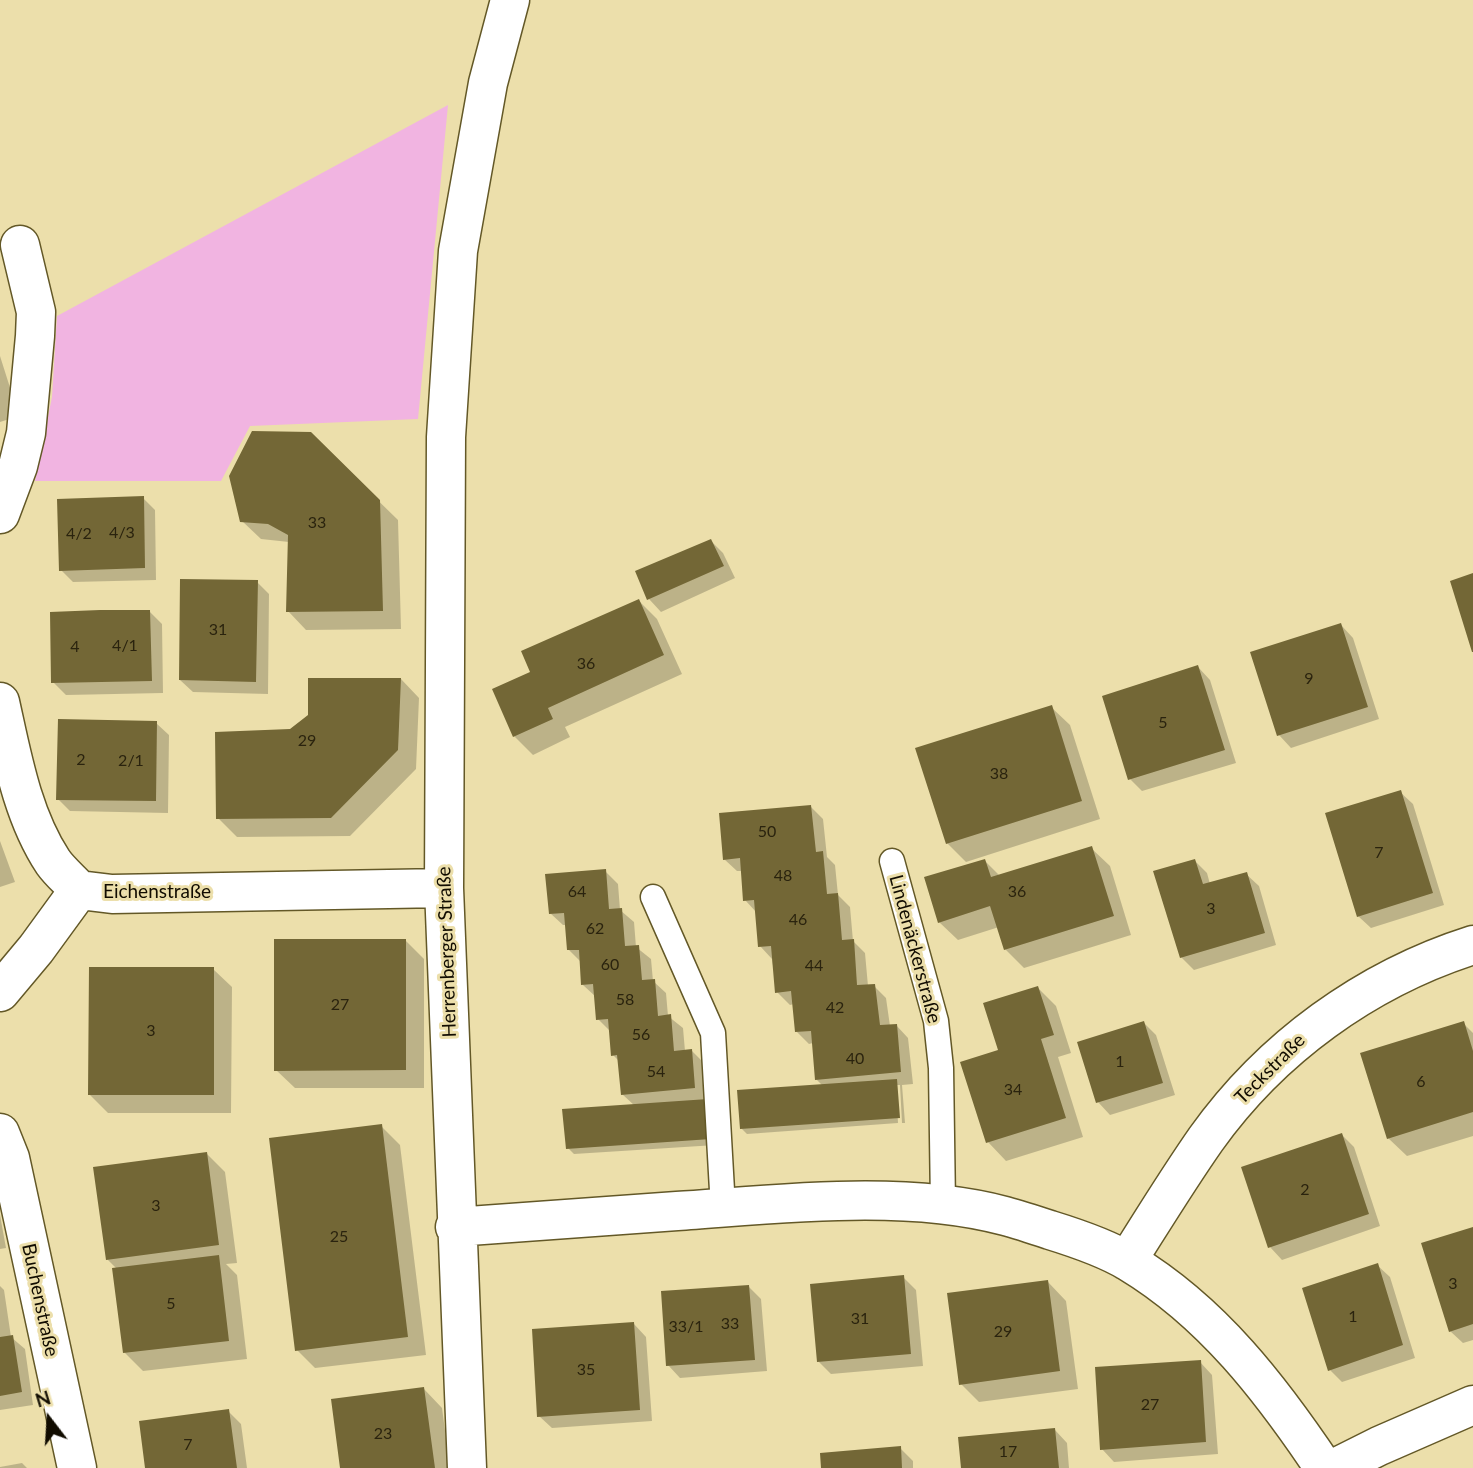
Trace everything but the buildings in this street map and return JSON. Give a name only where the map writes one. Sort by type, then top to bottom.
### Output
[{"type":"street","name":"Herrenberger Straße","points":[[467,1468],[455,1227],[444,888],[446,437],[458,251],[488,83],[510,0]]},
{"type":"street","points":[[0,514],[18,466],[26,433],[35,336],[36,312],[20,245]]},
{"type":"street","name":"Eichenstraße","points":[[0,702],[19,782],[34,827],[54,863],[79,890],[112,894],[444,888]]},
{"type":"street","points":[[0,992],[36,949],[79,890]]},
{"type":"street","name":"Teckstraße","points":[[1127,1261],[1206,1138],[1245,1090],[1283,1052],[1363,993],[1429,961],[1473,945]]},
{"type":"street","name":"Buchenstraße","points":[[0,1133],[10,1158],[77,1468]]},
{"type":"street","points":[[455,1227],[813,1203],[943,1205],[1003,1215],[1072,1237],[1127,1261],[1176,1294],[1238,1353],[1284,1409],[1324,1468]]},
{"type":"street","points":[[1335,1468],[1473,1405]]},
{"type":"lane","name":"Lindenäckerstraße","points":[[892,861],[936,1021],[941,1068],[943,1205]]},
{"type":"lane","points":[[653,897],[713,1033],[723,1208]]},
{"type":"shaded area","points":[[448,105],[418,419],[250,426],[221,481],[35,481],[52,397],[57,316]]}]
